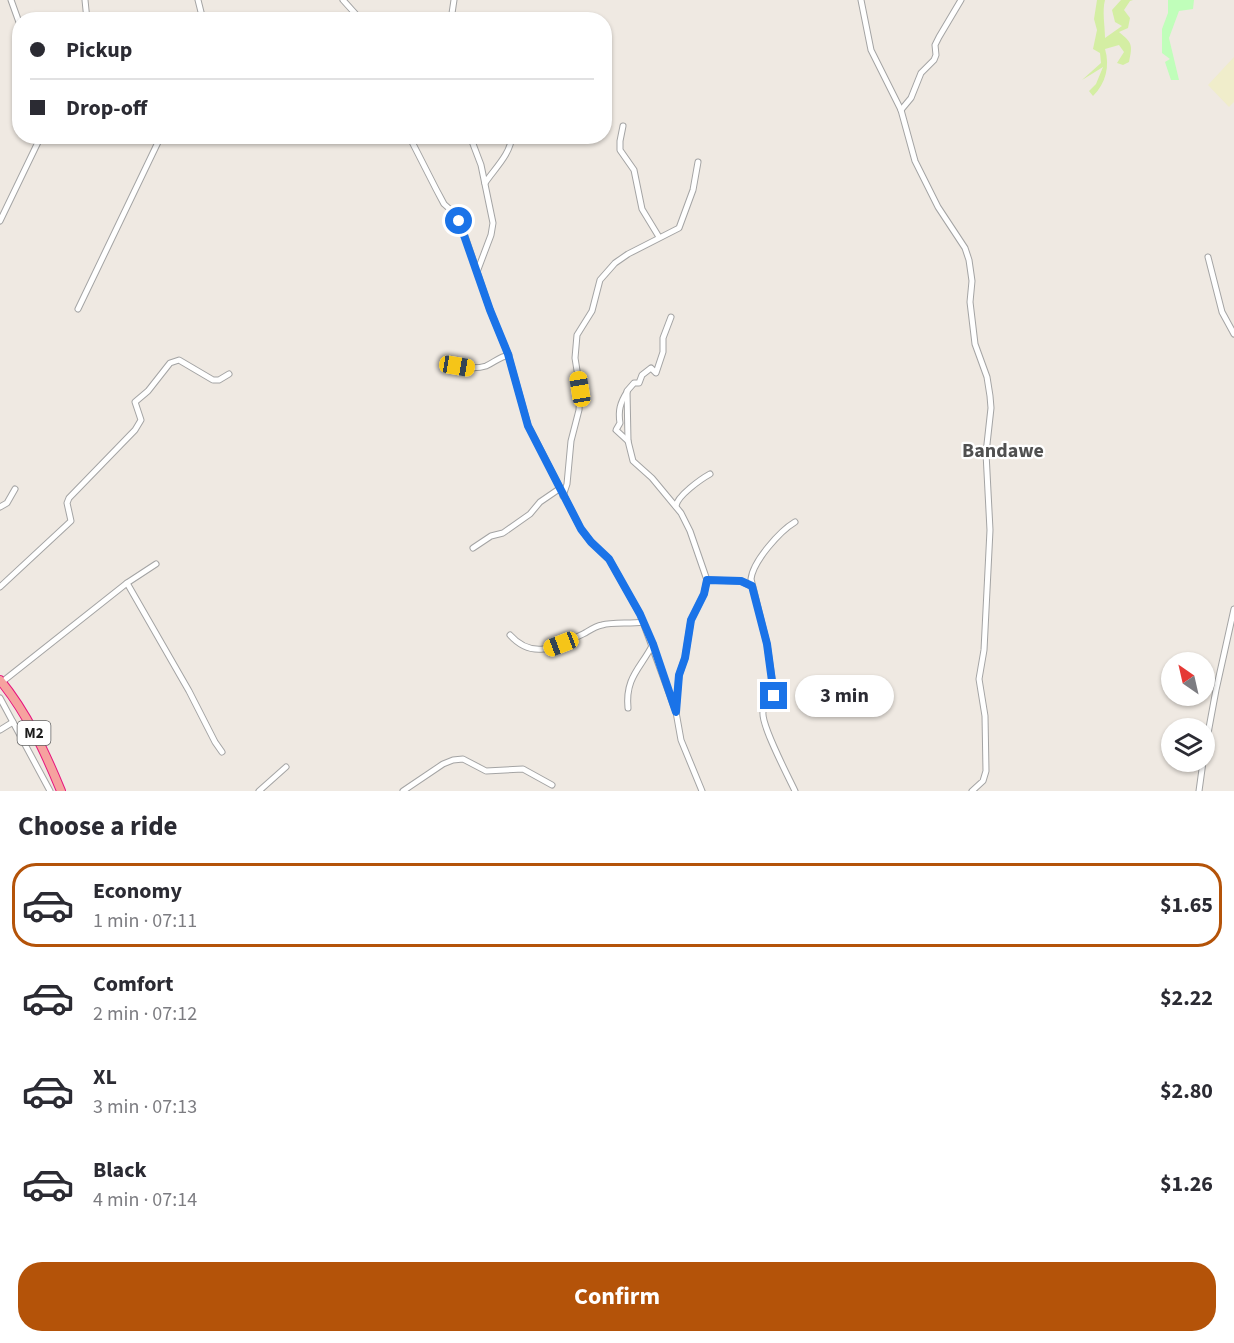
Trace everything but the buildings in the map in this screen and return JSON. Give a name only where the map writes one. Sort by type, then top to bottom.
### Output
[{"type":"highway","name":"M2","points":[[1,681],[21,710],[43,750],[61,791]]},
{"type":"street","points":[[343,0],[354,12]]},
{"type":"street","points":[[861,0],[871,50],[901,110],[915,161],[938,207],[965,248],[969,260],[972,281],[970,302],[975,344],[987,377],[990,396],[986,453],[990,530],[984,650],[979,679],[985,716],[986,771],[983,781],[972,791]]},
{"type":"street","points":[[901,110],[911,98],[921,73],[934,60],[935,45],[961,0]]},
{"type":"street","points":[[623,126],[620,150],[634,170],[640,205],[659,237]]},
{"type":"street","points":[[0,221],[37,144]]},
{"type":"street","points":[[78,309],[157,144]]},
{"type":"street","points":[[413,144],[444,204],[459,221],[490,310],[509,355],[528,426],[581,529],[615,568],[653,644],[676,712],[681,740],[702,791]]},
{"type":"street","points":[[473,144],[485,183],[492,228],[477,272]]},
{"type":"street","points":[[485,183],[502,162],[511,144]]},
{"type":"street","points":[[563,496],[569,475],[571,441],[579,410],[580,389],[575,358],[576,335],[592,311],[598,285],[605,273],[628,254],[675,231],[681,224],[693,190],[699,162]]},
{"type":"street","points":[[1208,257],[1221,312],[1234,334]]},
{"type":"street","points":[[628,441],[615,430],[620,423],[621,402],[634,383],[639,383],[642,375],[651,368],[657,373],[663,352],[663,338],[671,317]]},
{"type":"street","points":[[457,366],[470,368],[486,366],[501,356],[509,355]]},
{"type":"street","points":[[0,587],[71,521],[67,503],[69,498],[135,430],[141,420],[135,402],[148,391],[170,363],[179,360],[213,380],[219,380],[229,374]]},
{"type":"street","points":[[627,391],[628,441],[633,461],[652,478],[676,506],[690,531],[707,580],[704,594],[691,620],[685,658],[679,675],[676,712]]},
{"type":"street","points":[[676,506],[676,501],[710,474]]},
{"type":"street","points":[[0,507],[7,503],[15,489]]},
{"type":"street","points":[[473,548],[491,536],[503,533],[559,489]]},
{"type":"street","points":[[795,522],[780,532],[752,573],[752,586],[767,644],[774,692],[773,698],[766,705],[762,714],[795,791]]},
{"type":"street","points":[[1,681],[127,583],[156,564]]},
{"type":"street","points":[[707,580],[741,581],[752,586]]},
{"type":"street","points":[[127,583],[222,752]]},
{"type":"street","points":[[1211,718],[1234,609]]},
{"type":"street","points":[[510,635],[523,647],[536,650],[561,644],[601,625],[643,622]]},
{"type":"street","points":[[628,708],[629,690],[635,670],[653,644]]},
{"type":"street","points":[[0,698],[50,791]]},
{"type":"street","points":[[0,730],[13,722]]},
{"type":"street","points":[[403,791],[443,764],[463,759],[486,771],[523,770],[552,785]]},
{"type":"street","points":[[259,791],[286,767]]},
{"type":"street","points":[[1199,791],[1202,772]]},
{"type":"shaded area","points":[[1234,57],[1234,102],[1229,107],[1208,85]]},
{"type":"green space","points":[[1097,0],[1105,0],[1105,38],[1122,26],[1115,22],[1112,10],[1121,0],[1133,0],[1124,10],[1130,18],[1128,28],[1119,32],[1129,42],[1131,51],[1129,62],[1123,65],[1117,63],[1124,52],[1119,45],[1105,49],[1106,74],[1101,86],[1093,96],[1089,91],[1096,84],[1103,67],[1082,80],[1101,63],[1100,53],[1093,49],[1097,30],[1094,19]]},
{"type":"green space","points":[[1168,0],[1194,0],[1193,9],[1179,11],[1169,38],[1179,80],[1171,80],[1165,62],[1170,59],[1162,53],[1162,29],[1168,13]]},
{"type":"district","name":"Bandawe","points":[[1003,450]]},
{"type":"route","points":[[459,221],[508,354],[528,426],[581,529],[609,559],[640,614],[653,644],[676,712],[679,675],[685,658],[691,620],[704,594],[707,580],[741,581],[752,586],[767,644],[774,696]]}]
